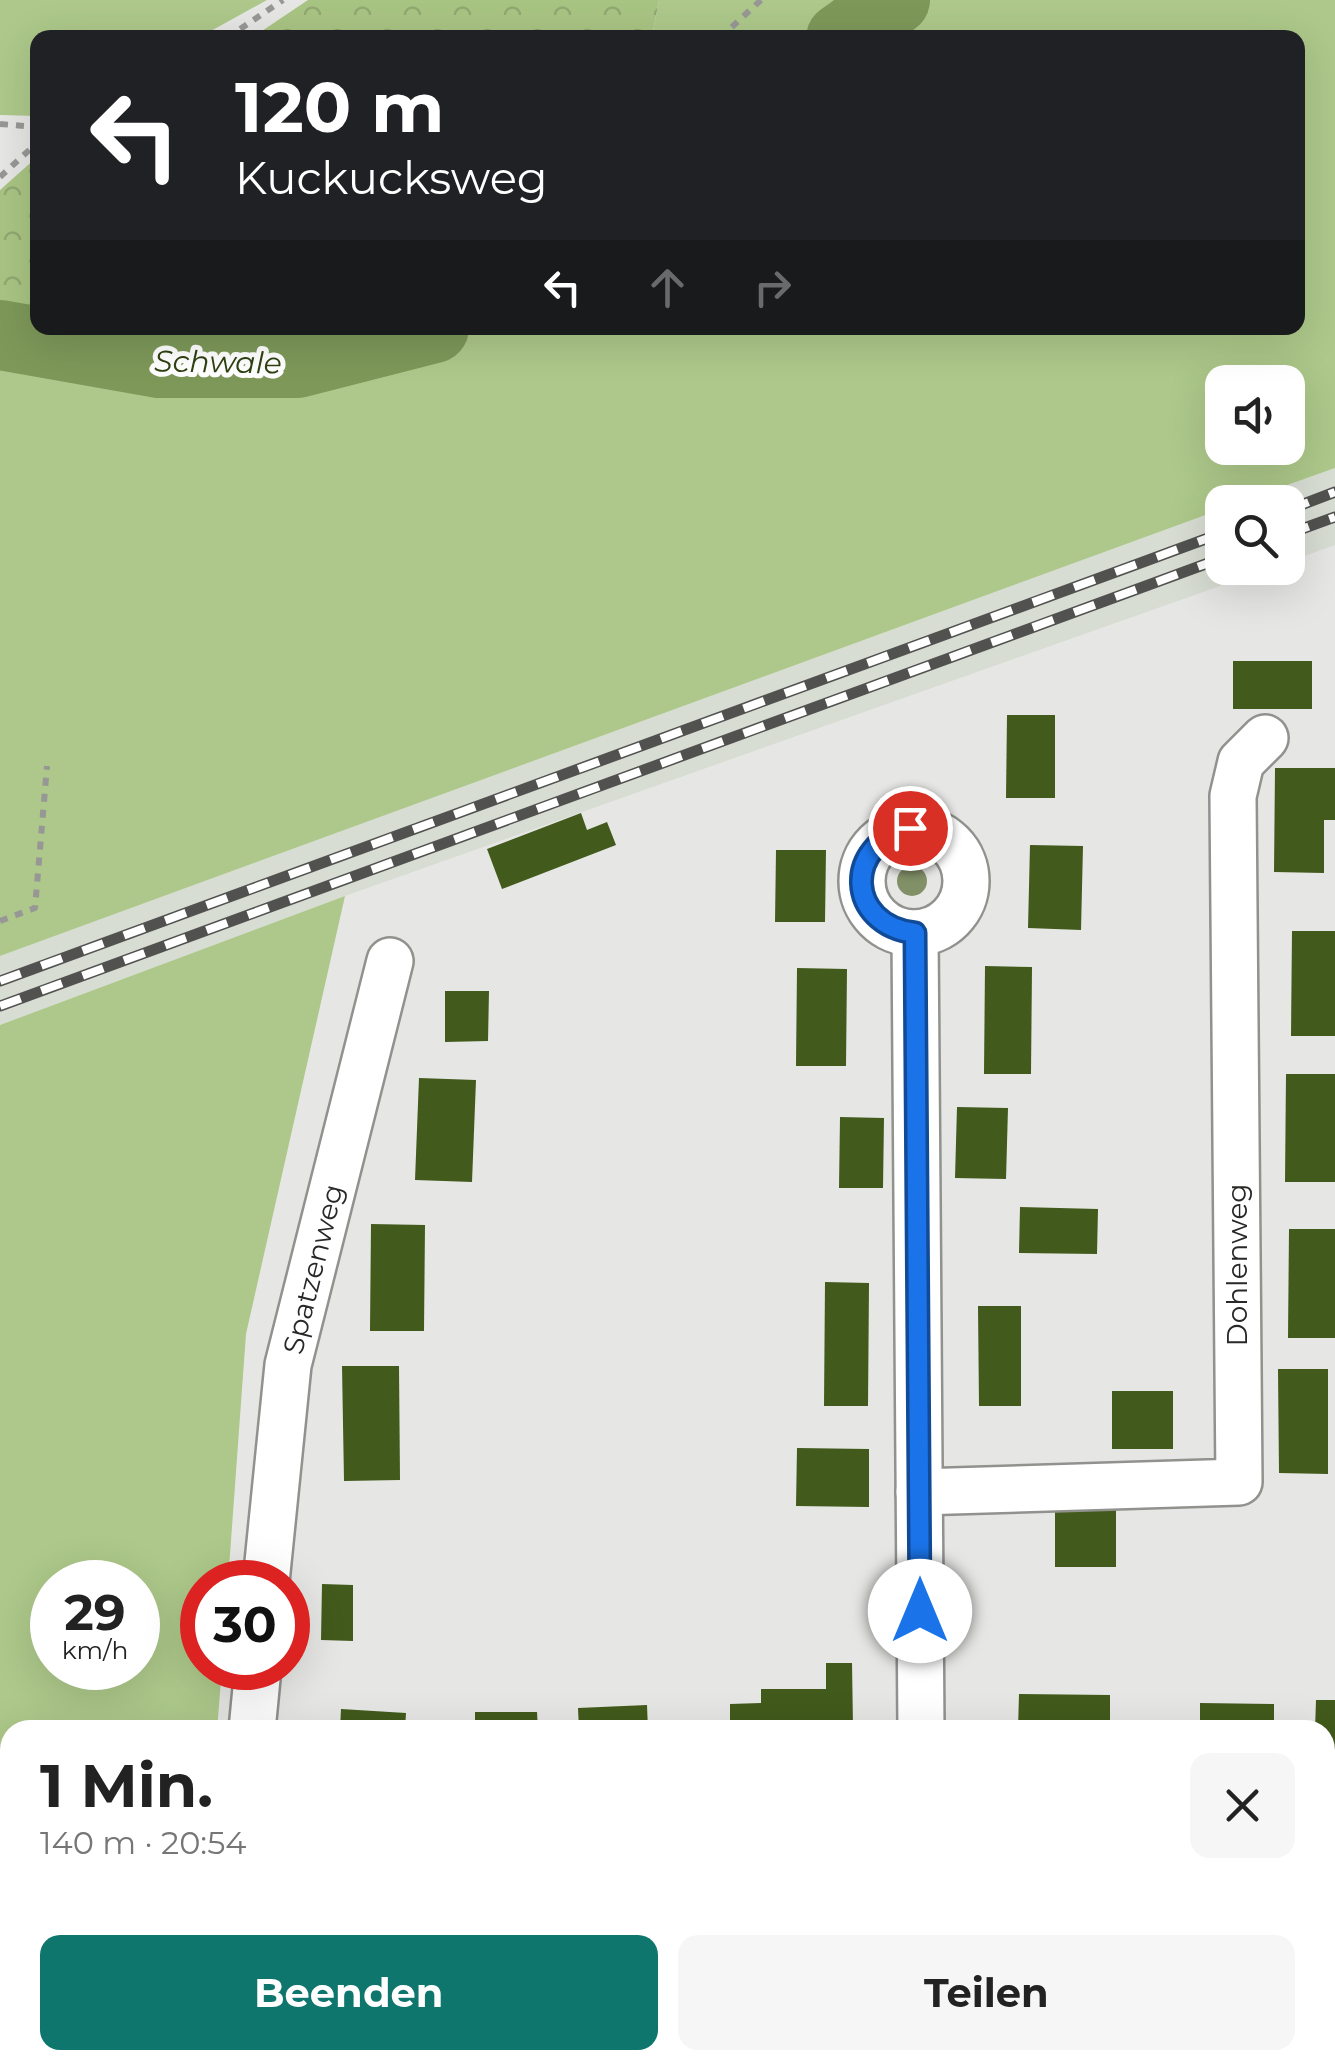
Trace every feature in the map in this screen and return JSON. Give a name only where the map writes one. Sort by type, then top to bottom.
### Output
[{"type":"street","name":"Dohlenweg","points":[[920,1492],[1239,1482],[1234,796],[1242,762],[1264,738]]},
{"type":"street","points":[[915,933],[922,1720]]},
{"type":"street","name":"Spatzenweg","points":[[268,1560],[288,1365],[390,962]]},
{"type":"street","points":[[253,1720],[256,1690]]},
{"type":"path","points":[[239,30],[283,0]]},
{"type":"path","points":[[728,30],[759,1]]},
{"type":"path","points":[[0,124],[30,127]]},
{"type":"path","points":[[0,177],[30,149]]},
{"type":"path","points":[[0,921],[35,908],[46,766]]},
{"type":"shaded area","points":[[1335,468],[1335,545],[1305,556],[1305,485],[1288,485]]},
{"type":"shaded area","points":[[1205,515],[1205,585],[1223,585],[345,896],[0,1025],[0,956]]},
{"type":"green space","points":[[0,0],[267,0],[213,30],[30,30],[30,116],[0,115]]},
{"type":"green space","points":[[308,0],[659,0],[653,30],[263,30]]},
{"type":"green space","points":[[659,0],[1335,0],[1335,468],[1288,485],[1205,485],[1205,515],[0,956],[0,335],[159,363],[297,363],[407,335],[1305,335],[1305,30],[653,30]]},
{"type":"green space","points":[[30,163],[30,335],[407,335],[297,363],[159,363],[0,335],[0,190]]},
{"type":"green space","points":[[345,896],[246,1334],[230,1560],[180,1560],[180,1690],[220,1690],[218,1720],[0,1720],[0,1025]]},
{"type":"building","points":[[1233,661],[1312,661],[1312,709],[1233,709]]},
{"type":"building","points":[[1007,715],[1055,715],[1055,798],[1006,798]]},
{"type":"building","points":[[1275,768],[1335,768],[1335,820],[1324,820],[1324,873],[1274,872]]},
{"type":"building","points":[[581,813],[587,830],[607,822],[616,845],[502,889],[487,849]]},
{"type":"building","points":[[1030,845],[1083,846],[1081,930],[1028,928]]},
{"type":"building","points":[[776,850],[826,850],[825,922],[775,922]]},
{"type":"building","points":[[1292,931],[1335,931],[1335,1036],[1291,1036]]},
{"type":"building","points":[[985,966],[1032,967],[1031,1074],[984,1074]]},
{"type":"building","points":[[797,968],[847,969],[846,1066],[796,1066]]},
{"type":"building","points":[[445,991],[489,991],[488,1041],[445,1042]]},
{"type":"building","points":[[1286,1074],[1335,1074],[1335,1182],[1285,1182]]},
{"type":"building","points":[[419,1078],[476,1080],[472,1182],[415,1180]]},
{"type":"building","points":[[957,1107],[1008,1108],[1006,1179],[955,1178]]},
{"type":"building","points":[[840,1117],[884,1118],[883,1188],[839,1188]]},
{"type":"building","points":[[1020,1207],[1098,1209],[1097,1254],[1019,1253]]},
{"type":"building","points":[[371,1224],[425,1225],[424,1331],[370,1331]]},
{"type":"building","points":[[1289,1229],[1335,1229],[1335,1338],[1288,1338]]},
{"type":"building","points":[[825,1282],[869,1283],[868,1406],[824,1406]]},
{"type":"building","points":[[978,1306],[1021,1306],[1021,1406],[979,1406]]},
{"type":"building","points":[[342,1366],[399,1366],[400,1480],[344,1481]]},
{"type":"building","points":[[1278,1369],[1328,1369],[1328,1474],[1279,1473]]},
{"type":"building","points":[[1112,1391],[1173,1391],[1173,1449],[1112,1449]]},
{"type":"building","points":[[797,1448],[869,1449],[869,1507],[796,1506]]},
{"type":"building","points":[[1055,1509],[1116,1509],[1116,1567],[1055,1567]]},
{"type":"building","points":[[322,1584],[353,1585],[353,1641],[321,1640]]},
{"type":"building","points":[[826,1663],[852,1663],[853,1720],[730,1720],[730,1704],[761,1703],[761,1689],[826,1689]]},
{"type":"building","points":[[1019,1694],[1110,1695],[1110,1720],[1018,1720]]},
{"type":"building","points":[[1316,1700],[1335,1700],[1335,1720],[1315,1720]]},
{"type":"building","points":[[1200,1703],[1274,1704],[1274,1720],[1200,1720]]},
{"type":"building","points":[[647,1705],[648,1720],[579,1720],[578,1708]]},
{"type":"building","points":[[341,1709],[406,1713],[406,1720],[340,1720]]},
{"type":"building","points":[[475,1712],[537,1712],[537,1720],[475,1720]]},
{"type":"waterway","name":"Schwale","points":[[852,30],[895,0]]},
{"type":"waterway","name":"Schwale","points":[[0,335],[159,363],[297,363],[407,335]]},
{"type":"railway","points":[[1305,503],[1335,492]]},
{"type":"railway","points":[[1305,528],[1335,517]]},
{"type":"railway","points":[[0,981],[1205,539]]},
{"type":"railway","points":[[0,1006],[1205,564]]},
{"type":"route","points":[[910,828],[879,840],[862,868],[861,885],[873,914],[899,931],[915,933],[920,1611]]}]
